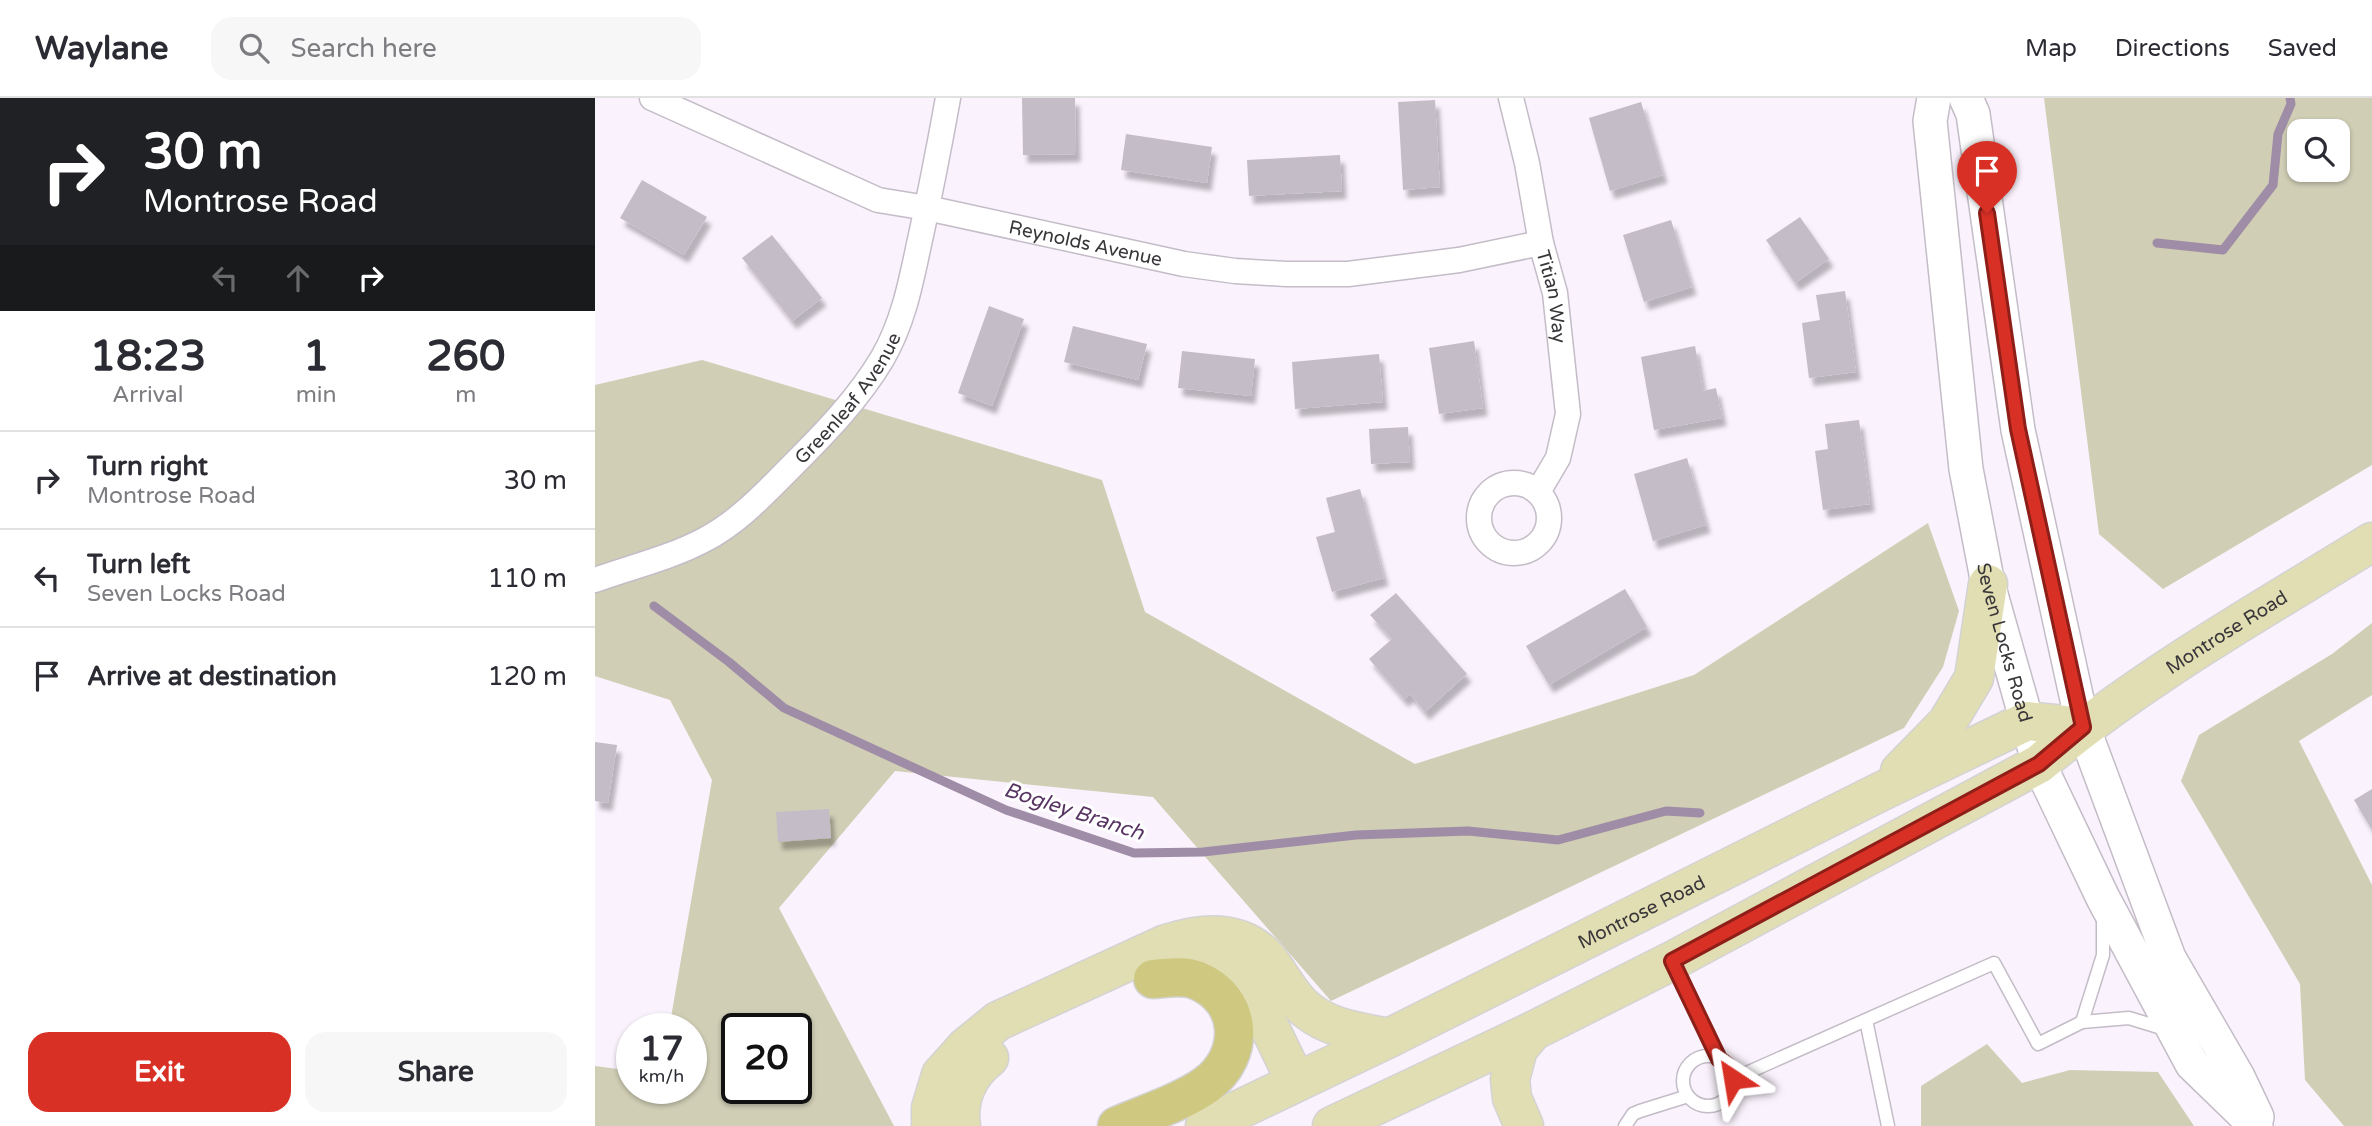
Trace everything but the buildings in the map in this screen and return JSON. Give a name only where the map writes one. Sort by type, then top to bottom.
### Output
[{"type":"highway","points":[[1118,1126],[1208,1084],[1230,1058],[1236,1036],[1230,1012],[1216,991],[1195,980],[1177,977],[1153,979]]},
{"type":"main road","name":"Seven Locks Road","points":[[1934,98],[1930,121],[1966,469],[1988,584],[2039,764],[2102,898],[2192,1064],[2259,1126]]},
{"type":"main road","name":"Seven Locks Road","points":[[1966,98],[1973,114],[2018,429],[2083,727],[2169,958],[2238,1077],[2259,1126]]},
{"type":"main road","name":"Montrose Road","points":[[1332,1126],[1533,1031],[1672,961],[2039,764],[2083,727],[2200,649],[2372,542]]},
{"type":"main road","points":[[1880,792],[1947,723],[1974,678],[1988,584]]},
{"type":"main road","points":[[2027,722],[2083,727]]},
{"type":"main road","name":"Montrose Road","points":[[1205,1126],[2027,722]]},
{"type":"main road","points":[[931,1126],[931,1108],[941,1075],[966,1046],[998,1021],[1166,943],[1195,935],[1226,935],[1250,944],[1267,958],[1289,991],[1307,1010],[1332,1026],[1388,1038]]},
{"type":"main road","points":[[961,1126],[963,1091],[978,1066],[1004,1047],[1153,979],[1199,963],[1226,966],[1242,977],[1256,999],[1296,1082]]},
{"type":"main road","points":[[1524,1126],[1512,1098],[1510,1079],[1518,1049],[1533,1031]]},
{"type":"street","name":"Reynolds Avenue","points":[[652,98],[878,200],[927,208],[1184,264],[1235,271],[1347,274],[1406,268],[1541,243]]},
{"type":"street","name":"Greenleaf Avenue","points":[[595,580],[684,550],[706,539],[758,500],[857,396],[882,359],[897,330],[907,298],[948,98]]},
{"type":"street","name":"Titian Way","points":[[1511,98],[1527,163],[1541,243],[1555,293],[1567,414],[1558,458],[1538,492]]},
{"type":"lane","points":[[2083,1021],[2103,955],[2102,898]]},
{"type":"lane","points":[[1672,961],[1719,1059]]},
{"type":"lane","points":[[1733,1079],[1994,963],[2038,1044],[2083,1021],[2130,1018],[2175,1032]]},
{"type":"lane","points":[[1866,1020],[1888,1126]]},
{"type":"lane","points":[[1707,1056],[1719,1059],[1728,1066],[1733,1079],[1728,1097],[1714,1106],[1698,1104],[1688,1096],[1683,1085],[1691,1063],[1707,1056]]},
{"type":"lane","points":[[1625,1126],[1633,1114],[1688,1096]]},
{"type":"shaded area","points":[[2044,98],[2372,98],[2372,465],[2163,589],[2099,534]]},
{"type":"shaded area","points":[[702,360],[1102,480],[1145,612],[1415,764],[1694,675],[1928,523],[1959,611],[1943,667],[1904,728],[1331,1001],[1153,797],[895,771],[779,908],[894,1126],[595,1126],[595,1066],[616,1069],[616,1104],[707,1104],[707,1013],[672,1013],[712,780],[670,700],[595,676],[595,385]]},
{"type":"shaded area","points":[[2372,623],[2372,695],[2299,741],[2372,885],[2372,1126],[2344,1126],[2305,1080],[2300,984],[2181,781],[2199,735],[2332,654]]},
{"type":"shaded area","points":[[1987,1044],[2022,1083],[2070,1070],[2158,1072],[2194,1126],[1921,1126],[1921,1086]]},
{"type":"waterway","points":[[2157,243],[2223,250],[2273,185],[2278,134],[2291,104],[2290,98]]},
{"type":"waterway","name":"Bogley Branch","points":[[654,606],[729,662],[784,708],[1006,810],[1134,853],[1203,852],[1356,835],[1468,831],[1558,840],[1666,811],[1700,813]]},
{"type":"route","points":[[1733,1079],[1728,1066],[1719,1059],[1672,961],[2039,764],[2083,727],[2018,429],[1987,213]]}]
